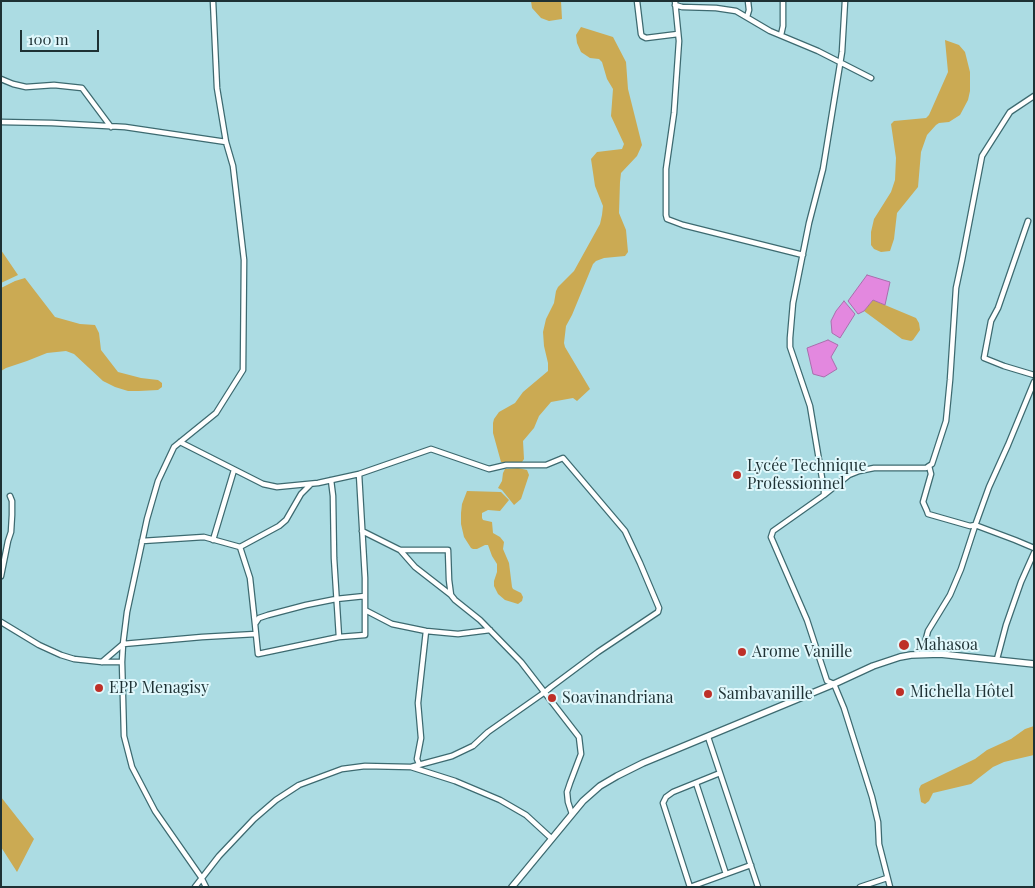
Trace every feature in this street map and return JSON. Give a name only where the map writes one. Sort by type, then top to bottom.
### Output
[{"type":"main road","points":[[512,887],[583,801],[600,786],[644,763],[888,660],[911,655],[940,654],[1034,664]]},
{"type":"street","points":[[206,887],[154,811],[132,767],[124,736],[122,662],[127,612],[142,542],[158,481],[174,447],[216,413],[243,370],[244,260],[233,166],[226,142],[217,88],[213,1]]},
{"type":"street","points":[[637,1],[642,36],[646,38],[678,34]]},
{"type":"street","points":[[712,1],[716,8]]},
{"type":"street","points":[[747,17],[749,10],[748,1]]},
{"type":"street","points":[[782,35],[783,1]]},
{"type":"street","points":[[824,496],[810,406],[790,347],[790,338],[803,255],[823,169],[842,52],[845,1]]},
{"type":"street","points":[[675,3],[679,41],[674,113],[666,169],[667,218],[683,225],[803,255]]},
{"type":"street","points":[[675,3],[682,7],[736,10],[770,31],[871,78]]},
{"type":"street","points":[[1,79],[26,87],[54,85],[82,88],[111,127]]},
{"type":"street","points":[[890,887],[879,844],[878,822],[872,797],[844,708],[834,684],[827,681],[808,620],[771,536],[774,531],[824,496],[849,475],[874,468],[926,468],[932,464],[946,421],[956,288],[982,156],[1010,112],[1034,96]]},
{"type":"street","points":[[1,122],[125,128],[226,142]]},
{"type":"street","points":[[1028,221],[998,308],[991,321],[984,358],[1034,375]]},
{"type":"street","points":[[922,654],[928,631],[950,595],[961,569],[989,487],[1034,382]]},
{"type":"street","points":[[180,442],[263,484],[277,488],[311,484],[359,474],[431,449],[489,469],[506,465],[546,465],[563,458],[625,531],[640,563],[658,612],[598,652],[488,732],[473,746],[452,756],[411,767]]},
{"type":"street","points":[[929,466],[931,474],[922,502],[928,514],[975,526],[1034,548]]},
{"type":"street","points":[[213,540],[234,470]]},
{"type":"street","points":[[240,547],[250,578],[258,654],[338,637],[365,635],[365,578],[359,474]]},
{"type":"street","points":[[331,480],[338,637]]},
{"type":"street","points":[[142,542],[204,537],[240,547],[279,526],[286,520],[301,494],[311,484]]},
{"type":"street","points":[[1,576],[11,532],[12,500],[10,496]]},
{"type":"street","points":[[362,531],[400,550],[415,567],[480,620],[521,662],[579,737],[581,754],[567,792],[572,814]]},
{"type":"street","points":[[400,550],[448,550],[451,595]]},
{"type":"street","points":[[997,659],[1006,625],[1021,582],[1034,553]]},
{"type":"street","points":[[255,624],[259,618],[306,605],[365,596]]},
{"type":"street","points":[[365,610],[392,624],[426,631],[458,634],[490,630]]},
{"type":"street","points":[[1,622],[39,645],[61,655],[74,659],[122,662]]},
{"type":"street","points":[[419,764],[417,759],[421,738],[418,703],[426,631]]},
{"type":"street","points":[[102,662],[123,644],[256,634]]},
{"type":"street","points":[[708,737],[758,887]]},
{"type":"street","points":[[195,887],[219,856],[254,819],[276,800],[299,785],[342,770],[357,767],[411,767],[456,781],[500,800],[526,815],[552,838]]},
{"type":"street","points":[[720,773],[673,792],[666,797],[663,803],[690,887],[751,865]]},
{"type":"street","points":[[696,783],[726,874]]},
{"type":"street","points":[[860,887],[887,878]]},
{"type":"shaded area","points":[[531,1],[561,1],[562,19],[549,21],[541,18],[532,8]]},
{"type":"shaded area","points":[[581,27],[613,37],[626,62],[628,89],[642,145],[637,156],[621,173],[619,213],[626,230],[628,252],[625,256],[604,258],[593,264],[566,326],[565,347],[590,389],[577,401],[573,398],[551,402],[539,416],[534,428],[523,441],[524,459],[522,462],[509,464],[501,462],[493,433],[494,419],[499,412],[515,403],[523,392],[548,371],[543,332],[546,319],[554,303],[558,287],[574,271],[600,224],[602,215],[603,206],[595,186],[591,159],[597,152],[622,149],[624,144],[611,116],[613,89],[607,79],[602,62],[599,59],[590,58],[581,52],[577,43],[576,35]]},
{"type":"shaded area","points":[[945,40],[959,45],[965,52],[970,72],[968,100],[960,115],[949,122],[939,123],[927,135],[921,152],[918,187],[897,213],[894,239],[890,251],[881,252],[874,249],[871,245],[871,232],[874,219],[891,192],[895,180],[896,158],[891,124],[894,121],[926,118],[929,115],[948,72]]},
{"type":"shaded area","points":[[1,250],[18,275],[1,283]]},
{"type":"shaded area","points":[[867,275],[890,282],[885,305],[873,300],[864,311],[858,314],[848,301]]},
{"type":"shaded area","points":[[25,278],[55,317],[80,324],[95,325],[99,333],[101,350],[118,372],[158,380],[162,383],[162,387],[158,390],[128,391],[115,387],[103,381],[74,354],[66,351],[47,353],[1,371],[1,288]]},
{"type":"shaded area","points":[[873,300],[916,318],[920,330],[913,340],[902,339],[864,311]]},
{"type":"shaded area","points":[[844,301],[855,314],[840,338],[832,333],[831,321]]},
{"type":"shaded area","points":[[828,340],[838,345],[831,357],[837,369],[824,377],[813,374],[807,348]]},
{"type":"shaded area","points":[[518,468],[527,470],[529,475],[521,499],[514,505],[502,490],[498,488],[505,469]]},
{"type":"shaded area","points":[[467,491],[501,492],[509,500],[500,511],[488,510],[482,513],[482,518],[492,522],[493,533],[504,542],[503,549],[509,563],[512,587],[521,593],[523,597],[522,601],[518,604],[505,600],[498,594],[494,586],[497,564],[488,545],[473,549],[464,537],[461,513]]},
{"type":"shaded area","points":[[1034,726],[1034,755],[1004,762],[993,767],[971,784],[933,793],[925,804],[921,802],[919,789],[921,785],[975,759],[987,750]]},
{"type":"shaded area","points":[[1,797],[34,839],[17,872],[1,847]]},
{"type":"place","name":"Lycée Technique Professionnel","points":[[737,475]]},
{"type":"place","name":"Mahasoa","points":[[904,645]]},
{"type":"place","name":"Arome Vanille","points":[[742,652]]},
{"type":"place","name":"EPP Menagisy","points":[[99,688]]},
{"type":"place","name":"Michella Hôtel","points":[[900,692]]},
{"type":"place","name":"Sambavanille","points":[[708,694]]},
{"type":"place","name":"Soavinandriana","points":[[552,698]]}]
